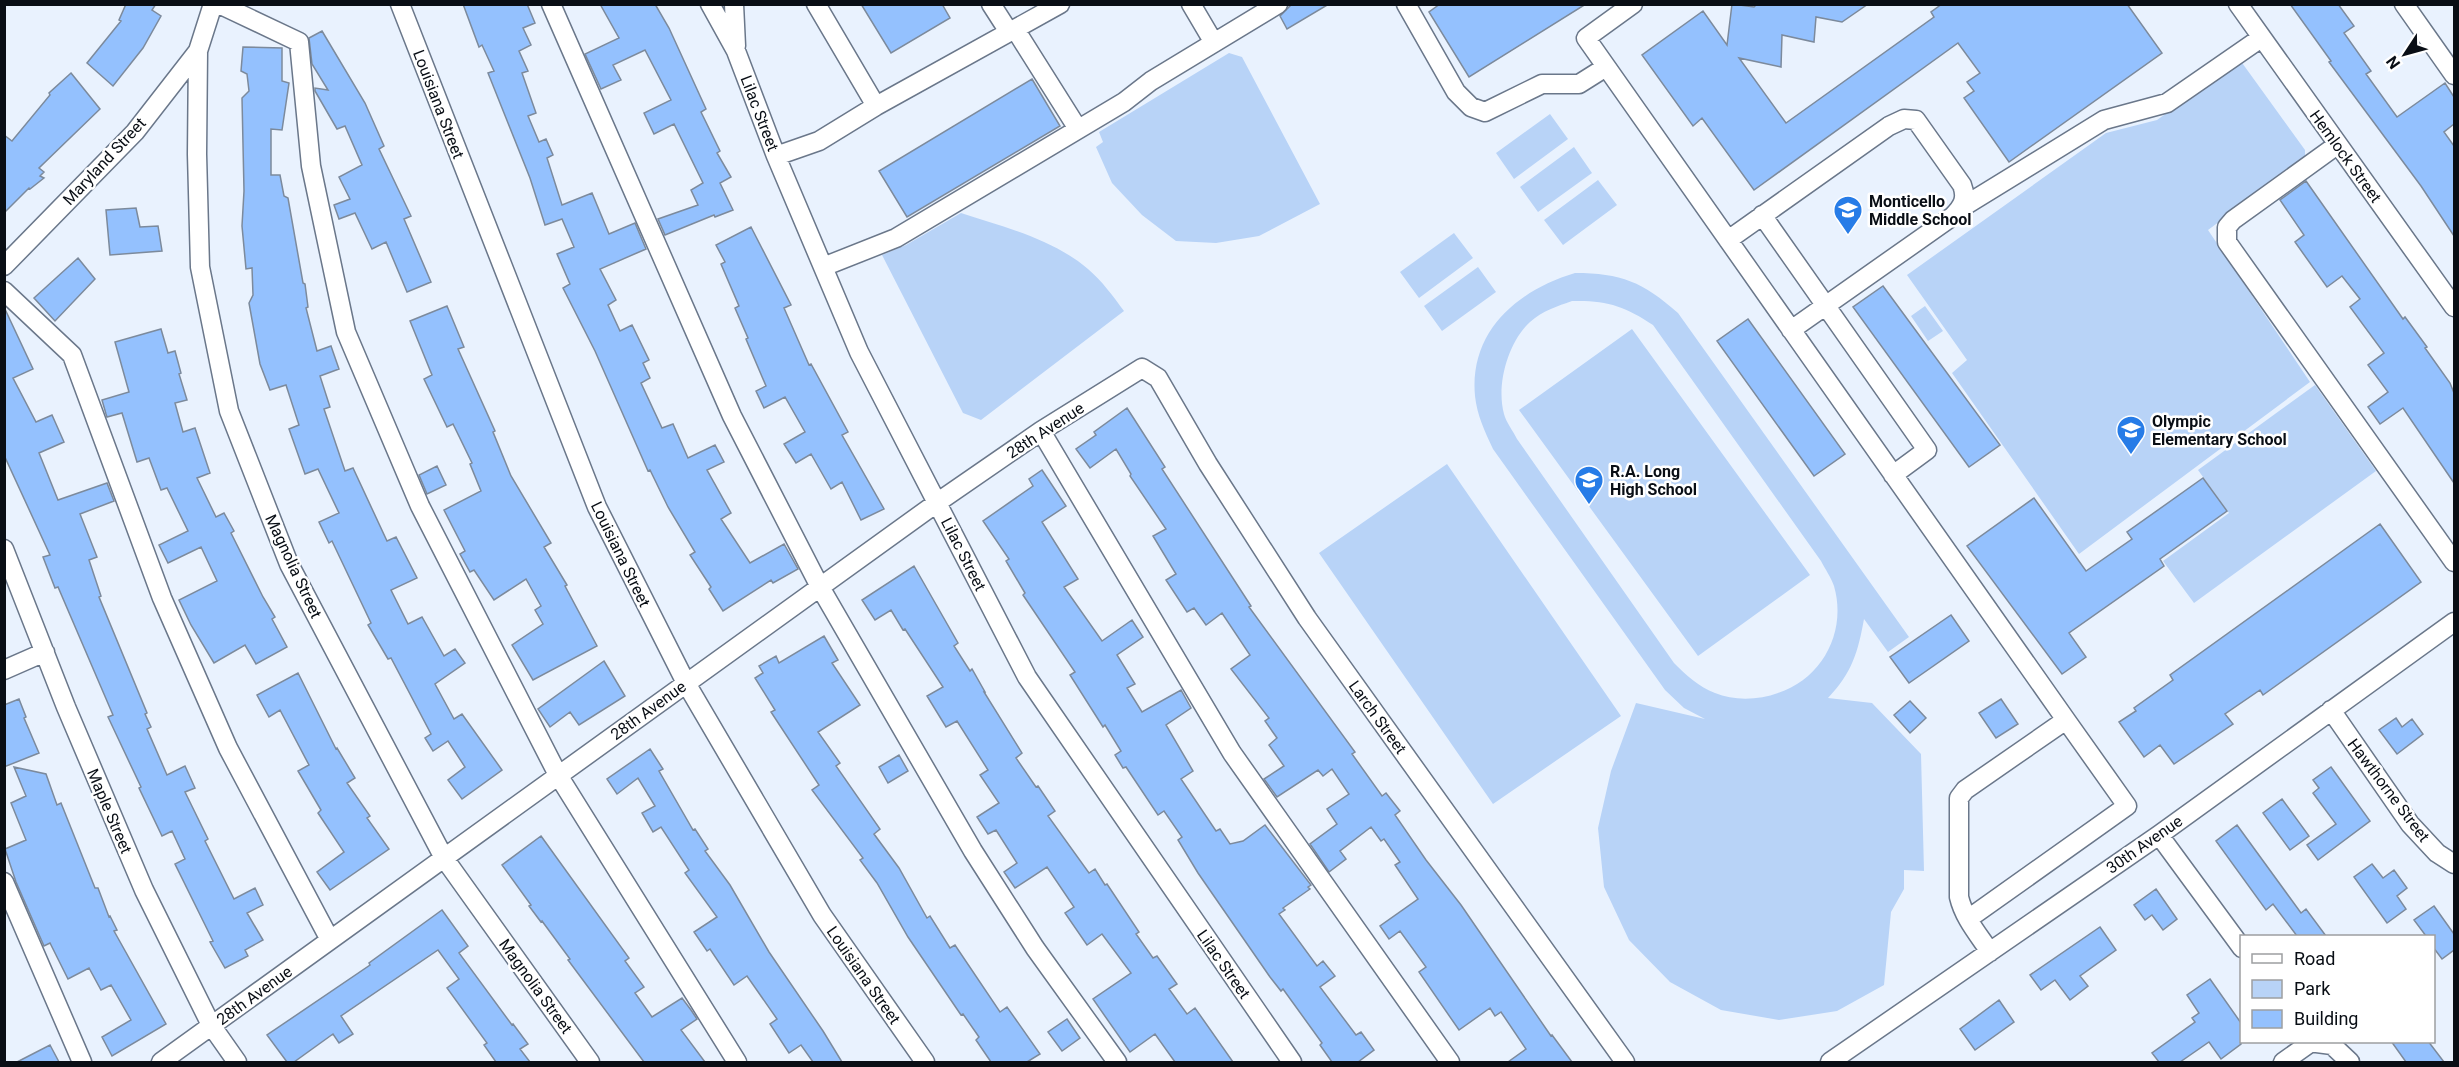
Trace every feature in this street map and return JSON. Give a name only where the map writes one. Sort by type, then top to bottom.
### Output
[{"type":"street","name":"Magnolia Street","points":[[213,4],[198,51],[197,154],[200,267],[229,411],[289,564],[444,858],[590,1062]]},
{"type":"street","points":[[219,4],[299,42],[311,166],[346,332],[420,506],[558,775],[737,1062]]},
{"type":"street","name":"Louisiana Street","points":[[400,4],[597,507],[686,683],[822,915],[925,1062]]},
{"type":"street","points":[[551,4],[732,416],[820,587],[973,851],[1035,948],[1117,1062]]},
{"type":"street","name":"Lilac Street","points":[[710,4],[736,51],[776,156],[859,352],[1027,677],[1292,1062]]},
{"type":"street","points":[[734,4],[736,51]]},
{"type":"street","points":[[816,4],[876,106]]},
{"type":"street","points":[[991,4],[1012,31],[1078,129]]},
{"type":"street","points":[[776,156],[819,141],[876,106],[1060,4]]},
{"type":"street","points":[[1191,4],[1214,43]]},
{"type":"street","points":[[823,267],[896,238],[1078,129],[1278,4]]},
{"type":"street","points":[[1406,4],[1456,92],[1471,107],[1485,112],[1542,84],[1580,84],[1606,67]]},
{"type":"street","name":"Hemlock Street","points":[[2238,4],[2454,307]]},
{"type":"street","points":[[2404,4],[2454,75]]},
{"type":"street","points":[[1625,7],[1586,38],[2127,806],[1968,919]]},
{"type":"street","points":[[1791,330],[1953,216],[1961,208],[2104,120],[2167,103],[2261,38]]},
{"type":"street","name":"Maryland Street","points":[[4,266],[135,132],[198,51]]},
{"type":"street","points":[[1728,240],[1889,126],[1904,118],[1916,120],[1962,185],[1965,195],[1961,208]]},
{"type":"street","points":[[2337,145],[2233,220],[2227,228],[2227,242],[2454,562]]},
{"type":"street","points":[[1762,215],[1928,450],[1893,475]]},
{"type":"street","points":[[4,291],[72,355],[166,608],[228,748],[330,940]]},
{"type":"street","name":"28th Avenue","points":[[161,1062],[938,502],[1041,431],[1142,368]]},
{"type":"street","name":"Larch Street","points":[[1142,368],[1158,378],[1208,464],[1307,618],[1625,1062]]},
{"type":"street","points":[[1041,431],[1232,753],[1450,1062]]},
{"type":"street","name":"Maple Street","points":[[4,549],[123,842],[211,1026],[237,1062]]},
{"type":"street","name":"30th Avenue","points":[[1830,1062],[2159,834],[2454,622]]},
{"type":"street","points":[[4,670],[45,652]]},
{"type":"street","name":"Hawthorne Street","points":[[2331,710],[2410,824],[2437,853],[2454,864]]},
{"type":"street","points":[[1990,952],[1962,910],[1959,897],[1959,798],[1965,790],[2066,720]]},
{"type":"street","points":[[2159,834],[2240,947]]},
{"type":"street","points":[[4,882],[82,1062]]},
{"type":"street","points":[[2283,1062],[2309,1043]]},
{"type":"street","points":[[2317,1043],[2332,1045],[2350,1062]]},
{"type":"green space","points":[[1229,53],[1242,57],[1320,204],[1259,236],[1216,243],[1176,241],[1142,215],[1112,183],[1096,147],[1103,142],[1099,132]]},
{"type":"green space","points":[[2240,60],[2305,150],[2305,158],[2208,230],[2310,382],[2079,554],[1952,373],[1967,360],[1907,275],[2106,133],[2157,120]]},
{"type":"green space","points":[[1550,114],[1568,139],[1514,179],[1496,153]]},
{"type":"green space","points":[[1574,147],[1592,173],[1538,212],[1520,187]]},
{"type":"green space","points":[[1598,180],[1617,205],[1563,245],[1544,220]]},
{"type":"green space","points":[[961,213],[1027,235],[1074,259],[1093,274],[1124,311],[981,420],[963,413],[882,255],[906,245]]},
{"type":"green space","points":[[1454,233],[1473,258],[1419,298],[1400,272]]},
{"type":"green space","points":[[1478,267],[1496,292],[1442,331],[1424,306]]},
{"type":"green space","points":[[1575,273],[1619,277],[1654,294],[1678,313],[1909,637],[1888,652],[1864,619],[1853,662],[1843,680],[1828,698],[1872,703],[1921,754],[1924,871],[1904,870],[1904,889],[1891,912],[1884,985],[1837,1011],[1779,1020],[1721,1010],[1670,982],[1629,940],[1604,887],[1598,828],[1611,771],[1636,703],[1705,719],[1684,708],[1665,690],[1493,449],[1479,417],[1475,396],[1475,373],[1480,352],[1489,333],[1501,316],[1517,302],[1554,280]],"holes":[[[1572,301],[1605,303],[1624,309],[1653,325],[1830,576],[1837,603],[1834,636],[1819,664],[1794,686],[1763,697],[1746,699],[1730,697],[1715,693],[1683,672],[1674,663],[1508,423],[1502,403],[1503,377],[1510,352],[1522,331],[1530,322],[1550,309]]]},
{"type":"green space","points":[[1925,306],[1943,331],[1928,341],[1911,316]]},
{"type":"green space","points":[[1632,329],[1810,575],[1698,656],[1519,410]]},
{"type":"green space","points":[[2315,385],[2376,471],[2194,603],[2163,561],[2229,513],[2198,470]]},
{"type":"green space","points":[[1447,464],[1621,716],[1493,804],[1319,553]]},
{"type":"building","points":[[126,4],[156,4],[152,10],[161,16],[143,48],[113,86],[87,63],[121,21],[119,20]]},
{"type":"building","points":[[463,4],[527,4],[535,23],[523,28],[531,45],[519,51],[528,71],[522,73],[536,113],[528,116],[539,142],[546,139],[553,155],[547,158],[562,205],[592,193],[609,234],[635,223],[646,249],[600,269],[616,300],[608,305],[620,331],[632,325],[649,360],[643,363],[650,378],[641,383],[662,428],[673,424],[688,458],[715,445],[724,462],[707,470],[731,513],[721,519],[750,563],[784,544],[798,569],[773,583],[771,580],[723,611],[709,589],[711,587],[690,555],[695,552],[668,507],[650,470],[648,471],[595,351],[563,288],[570,284],[557,254],[574,247],[562,219],[545,225],[530,178],[488,73],[494,71],[482,45],[479,47]]},
{"type":"building","points":[[600,4],[655,4],[669,28],[706,109],[701,112],[720,151],[717,153],[731,177],[720,183],[733,210],[715,217],[714,215],[665,235],[658,219],[698,205],[691,190],[703,183],[674,124],[654,134],[644,113],[671,100],[645,50],[613,65],[621,80],[601,89],[585,54],[619,38]]},
{"type":"building","points":[[861,4],[942,4],[950,18],[891,53]]},
{"type":"building","points":[[1292,4],[1329,4],[1287,29],[1280,16]]},
{"type":"building","points":[[1440,4],[1586,4],[1469,77],[1429,12]]},
{"type":"building","points":[[1732,4],[1754,7],[1757,4],[1868,4],[1842,22],[1816,17],[1814,42],[1782,35],[1781,67],[1739,58],[1786,123],[1934,17],[1931,12],[1942,4],[2127,4],[2162,53],[2009,162],[1964,98],[1974,91],[1967,82],[1980,73],[1958,43],[1754,190],[1702,118],[1693,126],[1642,55],[1703,11],[1727,45]]},
{"type":"building","points":[[2290,4],[2338,4],[2354,26],[2344,33],[2371,71],[2366,74],[2397,117],[2445,83],[2454,97],[2454,124],[2444,132],[2454,146],[2454,236],[2421,186],[2329,62],[2331,61]]},
{"type":"building","points":[[322,31],[365,103],[384,146],[379,149],[411,216],[404,219],[431,282],[407,292],[386,242],[372,249],[355,213],[339,219],[334,205],[350,199],[339,177],[362,165],[345,126],[337,129],[315,91],[315,88],[328,90],[312,64],[309,38]]},
{"type":"building","points":[[243,47],[282,48],[282,81],[289,83],[282,130],[271,129],[271,175],[280,175],[284,196],[288,198],[305,284],[308,307],[306,308],[317,351],[331,346],[339,369],[320,376],[330,407],[324,409],[345,471],[353,468],[387,541],[396,537],[417,578],[391,590],[408,624],[422,617],[444,656],[455,649],[465,663],[435,684],[454,719],[462,714],[502,770],[462,799],[448,780],[465,767],[448,741],[433,751],[425,738],[431,734],[391,658],[388,659],[368,625],[371,623],[332,541],[329,543],[319,522],[339,513],[318,469],[305,474],[289,429],[299,425],[286,385],[270,390],[260,364],[249,303],[253,295],[252,268],[246,269],[242,226],[244,191],[242,98],[249,91],[247,74],[241,71]]},
{"type":"building","points":[[71,73],[100,109],[39,168],[44,172],[40,176],[44,178],[29,188],[4,213],[4,135],[12,141],[50,95],[49,93]]},
{"type":"building","points":[[1032,79],[1060,126],[907,217],[879,171]]},
{"type":"building","points":[[2306,181],[2403,319],[2405,317],[2427,347],[2425,348],[2450,383],[2454,393],[2454,483],[2403,408],[2380,424],[2368,407],[2388,392],[2368,365],[2384,353],[2350,307],[2360,299],[2342,276],[2327,287],[2295,242],[2304,235],[2280,200]]},
{"type":"building","points":[[136,208],[140,227],[158,226],[162,251],[110,255],[106,210]]},
{"type":"building","points":[[751,227],[791,305],[784,308],[809,365],[811,364],[848,432],[842,435],[884,509],[861,520],[842,482],[831,489],[811,454],[796,463],[784,444],[805,432],[785,397],[764,408],[756,391],[766,386],[735,308],[739,306],[721,264],[725,262],[716,245]]},
{"type":"building","points":[[78,258],[95,279],[55,321],[34,298]]},
{"type":"building","points":[[1883,286],[2000,445],[1969,467],[1853,307]]},
{"type":"building","points":[[447,306],[464,347],[458,349],[495,431],[493,432],[511,476],[551,543],[544,547],[567,585],[565,586],[597,646],[533,680],[512,645],[543,624],[535,610],[541,606],[526,579],[494,600],[474,570],[470,572],[460,554],[465,551],[444,510],[481,491],[470,464],[472,463],[453,424],[447,427],[424,379],[432,375],[410,321]]},
{"type":"building","points":[[4,307],[33,369],[13,378],[36,422],[52,415],[64,442],[39,453],[58,500],[107,483],[114,501],[80,514],[97,557],[89,560],[101,596],[99,597],[147,713],[145,714],[151,727],[147,729],[167,775],[185,766],[195,788],[185,792],[208,839],[205,841],[234,899],[255,888],[263,905],[247,913],[263,940],[245,950],[248,956],[225,968],[210,942],[213,941],[175,864],[185,859],[172,831],[162,836],[108,717],[113,715],[43,557],[50,555],[4,455]]},
{"type":"building","points":[[1748,319],[1845,454],[1814,476],[1717,341]]},
{"type":"building","points":[[161,329],[168,353],[175,351],[187,400],[175,403],[183,432],[195,428],[210,473],[197,478],[216,517],[224,513],[234,531],[231,533],[275,617],[272,619],[287,647],[256,664],[245,645],[214,663],[191,625],[179,600],[217,581],[201,547],[168,563],[159,545],[188,531],[167,488],[161,490],[149,458],[137,462],[122,413],[107,417],[102,400],[129,392],[115,342]]},
{"type":"building","points":[[1127,408],[1165,467],[1162,469],[1251,606],[1249,607],[1355,752],[1352,754],[1382,796],[1386,793],[1400,811],[1395,815],[1461,905],[1551,1036],[1572,1062],[1508,1062],[1526,1049],[1501,1012],[1495,1016],[1490,1008],[1459,1030],[1419,972],[1426,967],[1400,931],[1389,939],[1380,926],[1418,899],[1395,865],[1400,862],[1384,839],[1381,841],[1371,827],[1340,851],[1346,859],[1329,872],[1310,844],[1337,824],[1327,809],[1349,794],[1332,769],[1323,776],[1318,770],[1277,797],[1264,779],[1284,766],[1269,745],[1277,738],[1265,721],[1269,718],[1231,669],[1250,655],[1222,613],[1206,625],[1194,608],[1187,612],[1166,580],[1176,574],[1153,536],[1166,529],[1130,476],[1131,474],[1116,449],[1090,468],[1076,449],[1096,435],[1094,432]]},
{"type":"building","points":[[437,466],[446,485],[427,494],[419,475]]},
{"type":"building","points":[[1042,470],[1066,506],[1042,522],[1078,579],[1064,587],[1102,641],[1132,620],[1143,637],[1117,655],[1135,684],[1127,688],[1142,712],[1181,690],[1191,708],[1166,725],[1193,771],[1181,779],[1216,831],[1220,829],[1230,844],[1243,841],[1265,825],[1311,885],[1308,887],[1310,889],[1283,908],[1285,910],[1279,914],[1317,966],[1323,961],[1335,976],[1320,987],[1356,1035],[1361,1032],[1374,1050],[1358,1062],[1332,1062],[1320,1045],[1322,1043],[1283,989],[1281,991],[1270,977],[1198,873],[1178,840],[1182,837],[1164,811],[1158,815],[1126,767],[1123,768],[1115,755],[1121,751],[1070,675],[1075,672],[1023,595],[1025,593],[1006,561],[1009,559],[983,521],[1033,486],[1029,479]]},
{"type":"building","points":[[2203,478],[2227,511],[2160,559],[2164,566],[2069,633],[2086,657],[2062,674],[1967,546],[2034,498],[2086,571],[2132,539],[2127,532]]},
{"type":"building","points":[[2380,524],[2421,582],[2263,695],[2260,690],[2225,714],[2233,724],[2174,764],[2160,745],[2144,757],[2119,722],[2136,711],[2134,708],[2173,680],[2170,675]]},
{"type":"building","points":[[914,566],[958,643],[954,646],[970,671],[972,669],[1022,753],[1016,758],[1055,811],[1048,816],[1089,873],[1095,869],[1105,885],[1107,884],[1139,932],[1136,934],[1153,958],[1157,956],[1177,984],[1169,989],[1187,1014],[1195,1008],[1233,1062],[1175,1062],[1155,1034],[1130,1052],[1093,999],[1131,973],[1102,934],[1087,945],[1065,913],[1074,907],[1047,867],[1015,888],[1004,872],[1017,863],[996,830],[988,834],[977,817],[999,803],[980,775],[988,770],[957,721],[946,727],[927,696],[943,687],[891,610],[875,620],[862,600]]},
{"type":"building","points":[[1951,615],[1969,641],[1909,683],[1890,657]]},
{"type":"building","points":[[824,636],[838,660],[832,663],[860,705],[818,732],[840,763],[836,766],[880,829],[874,834],[899,868],[927,918],[930,916],[950,948],[955,945],[1000,1012],[1007,1007],[1040,1054],[1027,1062],[991,1062],[976,1040],[979,1037],[963,1014],[961,1015],[908,937],[877,883],[860,860],[863,858],[812,790],[819,785],[771,712],[775,710],[755,678],[763,673],[759,666],[776,656],[779,663]]},
{"type":"building","points":[[604,661],[625,696],[579,725],[570,712],[550,727],[538,709]]},
{"type":"building","points":[[298,673],[336,749],[355,778],[347,783],[370,816],[367,818],[389,849],[330,890],[317,872],[344,852],[318,813],[321,810],[298,771],[309,765],[280,710],[269,717],[257,695]]},
{"type":"building","points":[[19,699],[26,717],[24,718],[39,753],[4,767],[4,705]]},
{"type":"building","points":[[2001,699],[2018,724],[1996,738],[1979,713]]},
{"type":"building","points":[[1910,701],[1926,718],[1910,733],[1894,715]]},
{"type":"building","points":[[2396,718],[2402,727],[2412,719],[2423,734],[2397,754],[2379,730]]},
{"type":"building","points":[[650,749],[663,769],[659,771],[693,830],[695,829],[708,849],[705,851],[730,885],[769,952],[842,1062],[813,1062],[801,1045],[789,1053],[770,1024],[777,1019],[747,976],[734,985],[710,949],[707,951],[694,932],[717,917],[685,873],[689,870],[661,827],[653,832],[642,813],[655,806],[638,778],[617,794],[607,779]]},
{"type":"building","points":[[899,755],[908,771],[888,783],[879,767]]},
{"type":"building","points":[[14,767],[46,774],[57,805],[61,803],[95,888],[98,888],[109,917],[117,930],[114,931],[166,1024],[112,1056],[102,1037],[131,1020],[111,985],[101,990],[89,968],[68,979],[50,943],[44,946],[16,882],[5,849],[26,840],[11,803],[26,796]]},
{"type":"building","points":[[2331,767],[2370,821],[2318,860],[2307,845],[2336,824],[2313,793],[2319,788],[2313,780]]},
{"type":"building","points":[[2282,799],[2309,836],[2290,850],[2263,813]]},
{"type":"building","points":[[2237,825],[2301,913],[2306,909],[2325,935],[2296,935],[2273,904],[2266,910],[2216,841]]},
{"type":"building","points":[[541,836],[629,958],[625,961],[644,987],[635,993],[652,1017],[682,998],[691,1010],[697,1019],[681,1030],[705,1062],[644,1062],[568,960],[570,959],[529,906],[531,905],[502,865]]},
{"type":"building","points":[[2372,864],[2383,878],[2394,870],[2407,888],[2397,896],[2406,909],[2387,923],[2354,877]]},
{"type":"building","points":[[2156,889],[2177,919],[2163,930],[2152,915],[2145,920],[2134,905]]},
{"type":"building","points":[[2434,906],[2454,934],[2454,950],[2442,959],[2435,950],[2435,935],[2425,935],[2414,920]]},
{"type":"building","points":[[442,910],[468,946],[459,953],[528,1044],[520,1049],[530,1062],[496,1062],[484,1045],[487,1043],[447,988],[459,979],[438,950],[341,1016],[353,1034],[339,1043],[333,1034],[294,1062],[287,1062],[267,1035],[370,965],[369,963]]},
{"type":"building","points":[[2100,927],[2116,950],[2080,976],[2088,986],[2070,1000],[2055,980],[2041,990],[2030,975]]},
{"type":"building","points":[[2210,979],[2240,1022],[2241,1044],[2221,1059],[2209,1042],[2180,1062],[2159,1062],[2152,1053],[2195,1022],[2192,1018],[2199,1013],[2187,995]]},
{"type":"building","points":[[1999,1000],[2014,1022],[1975,1050],[1960,1029]]},
{"type":"building","points":[[1067,1019],[1080,1038],[1062,1051],[1048,1032]]},
{"type":"building","points":[[2392,1043],[2430,1043],[2444,1062],[2406,1062]]},
{"type":"building","points":[[50,1045],[59,1062],[17,1062]]},
{"type":"place","name":"Monticello Middle School","points":[[1848,236]]},
{"type":"place","name":"Olympic Elementary School","points":[[2131,456]]},
{"type":"place","name":"R.A. Long High School","points":[[1589,506]]}]
